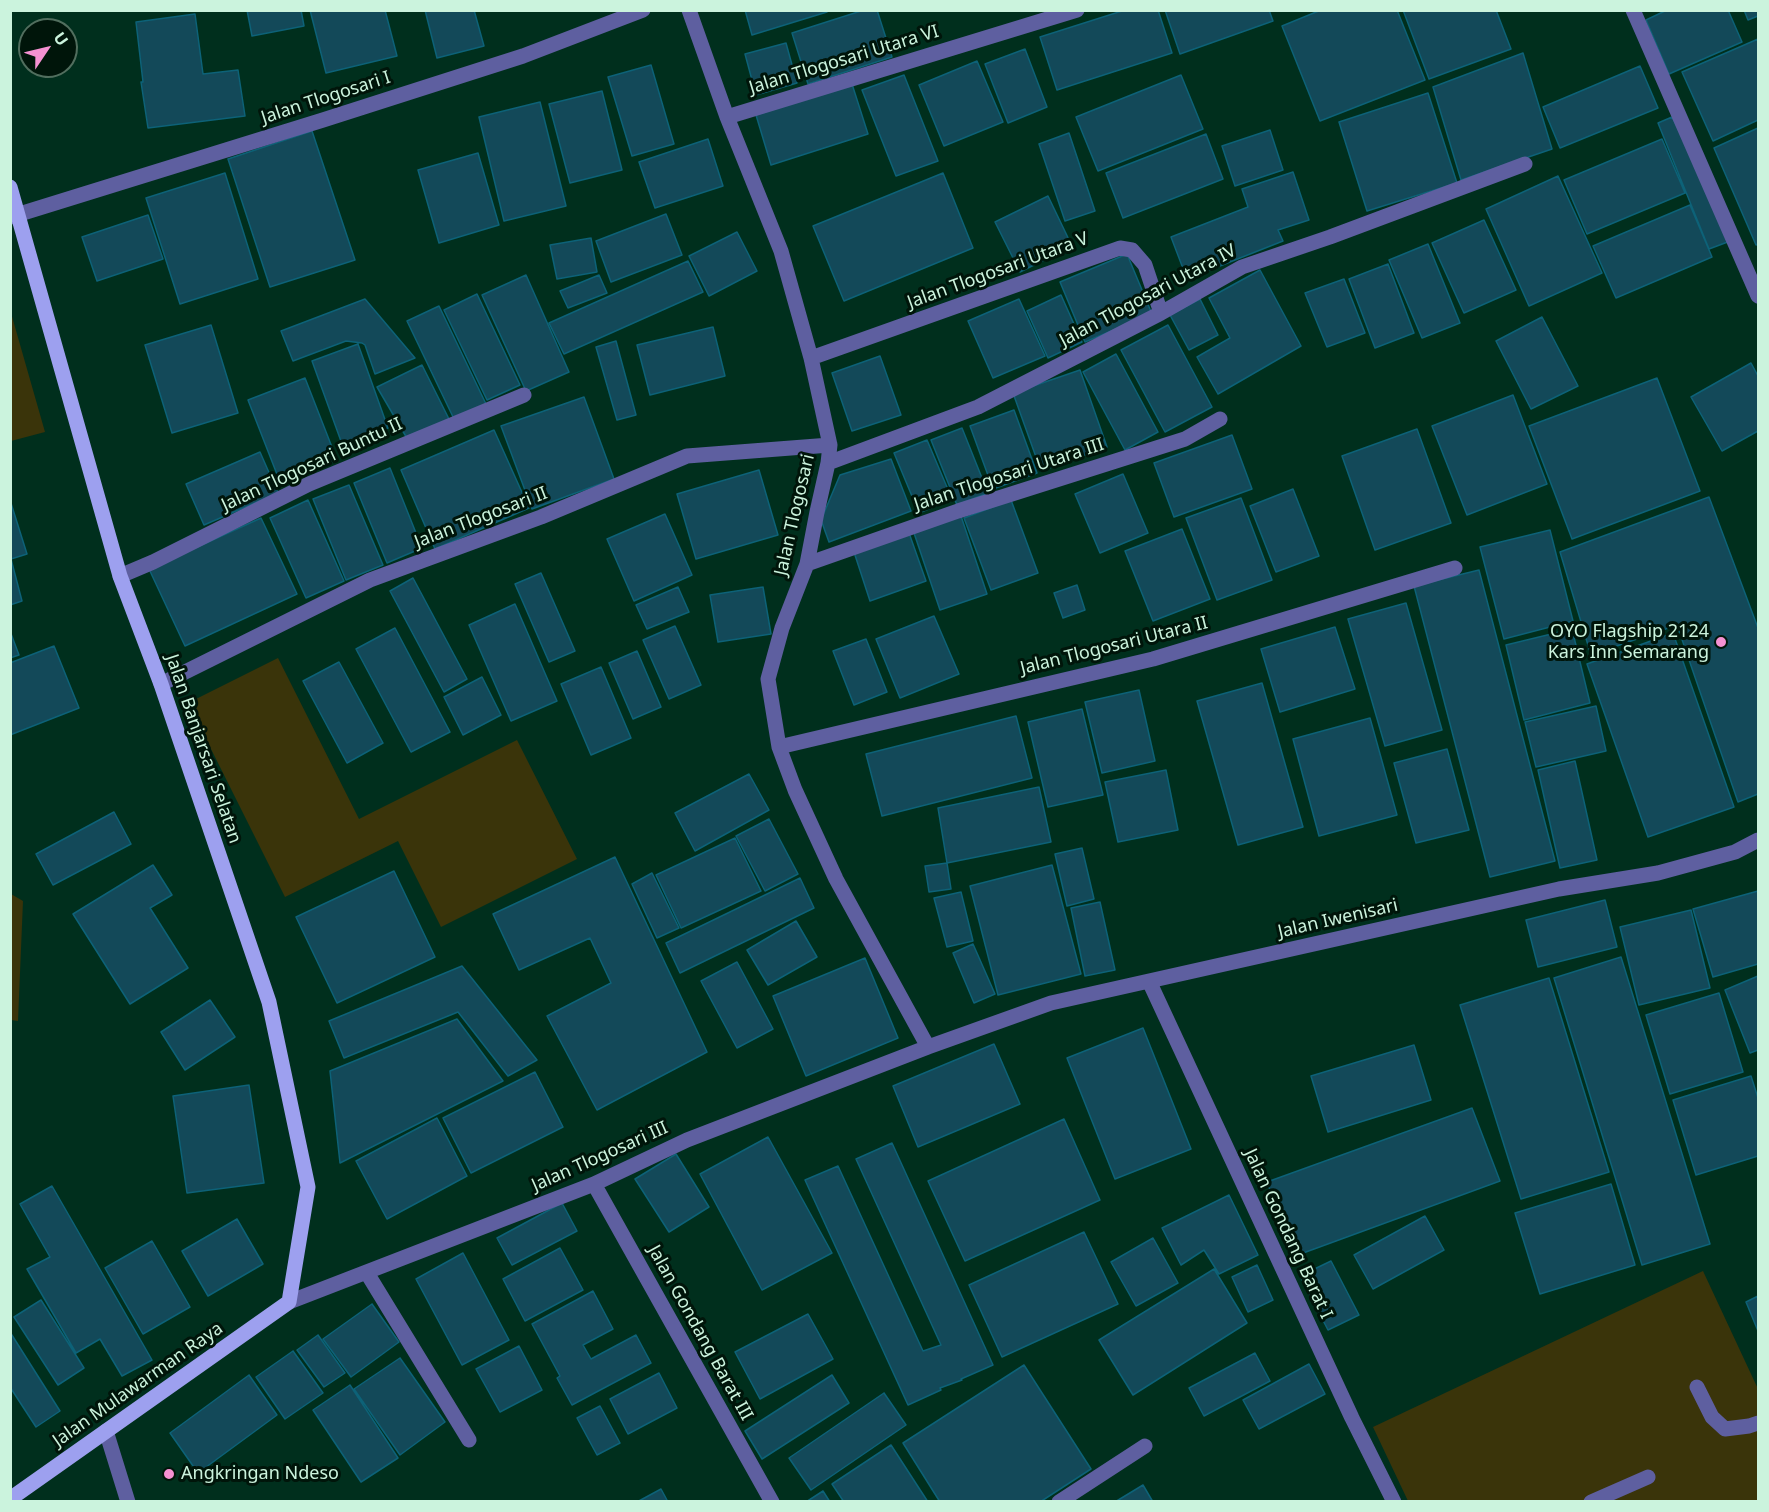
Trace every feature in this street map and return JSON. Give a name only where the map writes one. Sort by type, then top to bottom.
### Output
[{"type":"main road","name":"Jalan Banjarsari Selatan","points":[[10,187],[14,216],[120,576],[161,684],[269,1002],[308,1186],[289,1302]]},
{"type":"main road","name":"Jalan Mulawarman Raya","points":[[10,1499],[289,1302]]},
{"type":"street","name":"Jalan Tlogosari I","points":[[14,216],[523,56],[643,10]]},
{"type":"street","name":"Jalan Tlogosari","points":[[689,10],[727,117],[781,251],[811,358],[830,446],[807,564],[782,628],[768,679],[779,747],[795,790],[836,879],[928,1047]]},
{"type":"street","name":"Jalan Tlogosari Utara VI","points":[[727,117],[1056,13],[1077,10]]},
{"type":"street","points":[[1633,10],[1753,268],[1758,296]]},
{"type":"street","name":"Jalan Tlogosari Utara IV","points":[[828,463],[978,406],[1161,314],[1242,267],[1330,237],[1525,164]]},
{"type":"street","name":"Jalan Tlogosari Utara V","points":[[811,358],[1120,248],[1132,250],[1145,265],[1161,314]]},
{"type":"street","name":"Jalan Tlogosari Buntu II","points":[[120,576],[153,562],[309,484],[524,395]]},
{"type":"street","name":"Jalan Tlogosari Utara III","points":[[807,564],[958,510],[1185,440],[1220,419]]},
{"type":"street","name":"Jalan Tlogosari II","points":[[161,684],[370,580],[555,512],[687,456],[830,446]]},
{"type":"street","name":"Jalan Tlogosari Utara II","points":[[779,747],[1153,659],[1455,568]]},
{"type":"street","name":"Jalan Iwenisari","points":[[928,1047],[1051,1003],[1559,889],[1658,873],[1735,852],[1758,840]]},
{"type":"street","name":"Jalan Gondang Barat I","points":[[1149,981],[1352,1418],[1394,1502]]},
{"type":"street","name":"Jalan Tlogosari III","points":[[289,1302],[594,1184],[687,1140],[928,1047]]},
{"type":"street","name":"Jalan Gondang Barat III","points":[[594,1184],[772,1502]]},
{"type":"street","points":[[367,1273],[469,1440]]},
{"type":"street","points":[[1697,1387],[1712,1417],[1725,1429],[1749,1426],[1758,1422]]},
{"type":"street","points":[[106,1431],[128,1502]]},
{"type":"street","points":[[1059,1502],[1146,1446]]},
{"type":"street","points":[[1592,1502],[1648,1477]]},
{"type":"shaded area","points":[[11,313],[45,432],[10,441]]},
{"type":"shaded area","points":[[278,658],[359,819],[517,740],[577,859],[441,927],[398,841],[285,897],[188,703]]},
{"type":"shaded area","points":[[11,894],[23,901],[18,1021],[11,1020]]},
{"type":"shaded area","points":[[1703,1271],[1758,1389],[1758,1501],[1408,1501],[1373,1427]]},
{"type":"building","points":[[247,10],[301,10],[304,26],[252,36]]},
{"type":"building","points":[[310,10],[385,10],[397,56],[326,73]]},
{"type":"building","points":[[425,10],[474,10],[484,46],[437,58]]},
{"type":"building","points":[[745,10],[827,10],[827,12],[752,35]]},
{"type":"building","points":[[864,10],[877,10],[892,57],[808,84],[792,33]]},
{"type":"building","points":[[1125,10],[1158,10],[1172,53],[1057,90],[1040,37]]},
{"type":"building","points":[[1165,10],[1269,10],[1273,21],[1180,54]]},
{"type":"building","points":[[1321,10],[1397,10],[1425,80],[1320,121],[1282,26]]},
{"type":"building","points":[[1403,10],[1496,10],[1511,49],[1429,79]]},
{"type":"building","points":[[1667,10],[1728,10],[1742,42],[1669,74],[1646,20]]},
{"type":"building","points":[[1744,10],[1758,10],[1758,16],[1748,20]]},
{"type":"building","points":[[195,14],[203,74],[238,70],[245,116],[148,128],[136,22]]},
{"type":"building","points":[[1758,39],[1758,120],[1713,141],[1682,72]]},
{"type":"building","points":[[786,43],[797,83],[756,95],[745,54]]},
{"type":"building","points":[[1025,49],[1047,107],[1008,123],[985,64]]},
{"type":"building","points":[[1523,53],[1552,149],[1461,180],[1433,87]]},
{"type":"building","points":[[977,61],[1003,122],[944,146],[919,85]]},
{"type":"building","points":[[651,65],[674,144],[632,156],[608,77]]},
{"type":"building","points":[[1640,66],[1658,108],[1560,148],[1543,107]]},
{"type":"building","points":[[904,75],[938,161],[896,176],[862,90]]},
{"type":"building","points":[[1181,75],[1203,129],[1098,171],[1076,117]]},
{"type":"building","points":[[852,84],[868,134],[771,165],[756,115]]},
{"type":"building","points":[[602,91],[622,170],[570,183],[549,104]]},
{"type":"building","points":[[1428,93],[1457,183],[1367,211],[1339,122]]},
{"type":"building","points":[[540,102],[566,206],[504,221],[479,117]]},
{"type":"building","points":[[1672,117],[1733,240],[1709,249],[1658,123]]},
{"type":"building","points":[[1758,128],[1758,244],[1756,245],[1714,148]]},
{"type":"building","points":[[1270,130],[1283,170],[1235,186],[1222,146]]},
{"type":"building","points":[[312,131],[355,260],[270,287],[228,159]]},
{"type":"building","points":[[1069,133],[1095,211],[1065,221],[1039,144]]},
{"type":"building","points":[[1206,134],[1223,179],[1123,218],[1106,173]]},
{"type":"building","points":[[708,139],[723,186],[655,208],[639,162]]},
{"type":"building","points":[[1662,139],[1685,193],[1587,234],[1564,180]]},
{"type":"building","points":[[478,153],[499,225],[439,243],[418,170]]},
{"type":"building","points":[[1293,172],[1309,220],[1278,230],[1283,241],[1187,279],[1171,237],[1248,207],[1242,189]]},
{"type":"building","points":[[225,173],[258,279],[180,304],[146,198]]},
{"type":"building","points":[[943,173],[973,248],[844,301],[813,226]]},
{"type":"building","points":[[1558,176],[1602,273],[1529,306],[1486,209]]},
{"type":"building","points":[[1048,196],[1072,246],[1020,272],[995,222]]},
{"type":"building","points":[[1690,205],[1712,257],[1616,298],[1593,246]]},
{"type":"building","points":[[666,214],[682,255],[611,282],[596,241]]},
{"type":"building","points":[[148,215],[163,259],[97,281],[82,237]]},
{"type":"building","points":[[1484,220],[1516,290],[1464,313],[1432,243]]},
{"type":"building","points":[[737,232],[757,271],[709,296],[689,256]]},
{"type":"building","points":[[591,238],[597,272],[557,279],[550,245]]},
{"type":"building","points":[[1428,244],[1460,323],[1422,338],[1389,260]]},
{"type":"building","points":[[1127,254],[1152,314],[1085,342],[1060,282]]},
{"type":"building","points":[[688,261],[703,292],[564,354],[549,323]]},
{"type":"building","points":[[1388,264],[1414,333],[1375,348],[1349,279]]},
{"type":"building","points":[[1260,270],[1301,346],[1218,394],[1197,357],[1230,338],[1209,298]]},
{"type":"building","points":[[526,275],[569,372],[526,391],[482,295]]},
{"type":"building","points":[[599,275],[607,293],[568,308],[560,291]]},
{"type":"building","points":[[1344,279],[1365,333],[1327,347],[1305,293]]},
{"type":"building","points":[[477,294],[520,385],[487,400],[444,310]]},
{"type":"building","points":[[1061,295],[1082,342],[1048,358],[1027,311]]},
{"type":"building","points":[[365,299],[415,358],[375,374],[365,345],[346,341],[293,361],[281,331]]},
{"type":"building","points":[[1019,299],[1045,356],[993,378],[968,321]]},
{"type":"building","points":[[1200,299],[1218,335],[1189,350],[1170,315]]},
{"type":"building","points":[[439,306],[486,404],[454,419],[407,321]]},
{"type":"building","points":[[1542,317],[1578,386],[1531,409],[1496,341]]},
{"type":"building","points":[[211,325],[238,413],[172,433],[145,345]]},
{"type":"building","points":[[1168,325],[1212,407],[1165,432],[1121,350]]},
{"type":"building","points":[[713,327],[725,376],[650,395],[637,345]]},
{"type":"building","points":[[616,341],[636,415],[617,420],[596,347]]},
{"type":"building","points":[[358,344],[388,428],[342,444],[312,361]]},
{"type":"building","points":[[1116,354],[1158,432],[1125,450],[1083,372]]},
{"type":"building","points":[[880,356],[901,415],[852,431],[832,373]]},
{"type":"building","points":[[1751,363],[1758,376],[1758,431],[1722,451],[1691,397]]},
{"type":"building","points":[[422,365],[449,419],[408,440],[377,387]]},
{"type":"building","points":[[1080,370],[1107,447],[1041,471],[1013,393]]},
{"type":"building","points":[[305,378],[337,460],[280,482],[248,400]]},
{"type":"building","points":[[1657,378],[1700,491],[1572,539],[1529,426]]},
{"type":"building","points":[[1513,395],[1547,484],[1467,515],[1432,426]]},
{"type":"building","points":[[584,397],[614,479],[532,509],[501,426]]},
{"type":"building","points":[[1014,410],[1037,473],[993,489],[970,426]]},
{"type":"building","points":[[962,428],[988,493],[957,505],[931,440]]},
{"type":"building","points":[[1417,429],[1451,523],[1375,550],[1342,456]]},
{"type":"building","points":[[494,430],[529,508],[435,549],[401,470]]},
{"type":"building","points":[[1232,435],[1252,489],[1174,517],[1154,463]]},
{"type":"building","points":[[927,440],[952,499],[919,513],[894,453]]},
{"type":"building","points":[[260,452],[278,493],[204,525],[186,484]]},
{"type":"building","points":[[891,459],[911,511],[829,542],[821,520],[840,475]]},
{"type":"building","points":[[390,468],[422,548],[387,563],[354,483]]},
{"type":"building","points":[[759,470],[778,535],[696,559],[677,494]]},
{"type":"building","points":[[1123,474],[1148,533],[1100,553],[1075,494]]},
{"type":"building","points":[[349,485],[383,565],[346,580],[313,499]]},
{"type":"building","points":[[1293,489],[1319,556],[1276,572],[1250,506]]},
{"type":"building","name":"OYO Flagship 2124 Kars Inn Semarang","points":[[1709,497],[1758,628],[1758,794],[1738,802],[1677,625],[1591,655],[1560,552]]},
{"type":"building","points":[[1241,498],[1272,580],[1217,600],[1186,518]]},
{"type":"building","points":[[10,500],[27,554],[11,559],[22,601],[10,605]]},
{"type":"building","points":[[308,500],[344,581],[306,598],[270,518]]},
{"type":"building","points":[[1011,500],[1038,573],[991,590],[964,518]]},
{"type":"building","points":[[665,514],[692,575],[634,601],[607,539]]},
{"type":"building","points":[[961,516],[987,594],[940,610],[914,533]]},
{"type":"building","points":[[261,518],[297,594],[185,646],[149,569]]},
{"type":"building","points":[[1182,529],[1210,599],[1153,621],[1125,551]]},
{"type":"building","points":[[908,530],[926,581],[870,601],[853,549]]},
{"type":"building","points":[[1550,530],[1573,621],[1504,639],[1480,547]]},
{"type":"building","points":[[1479,570],[1555,861],[1490,877],[1414,586]]},
{"type":"building","points":[[541,573],[575,651],[549,662],[515,584]]},
{"type":"building","points":[[413,578],[467,679],[444,692],[390,591]]},
{"type":"building","points":[[1077,585],[1085,610],[1063,618],[1054,593]]},
{"type":"building","points":[[678,587],[689,612],[647,629],[636,605]]},
{"type":"building","points":[[763,587],[771,634],[718,642],[710,595]]},
{"type":"building","points":[[1406,603],[1442,730],[1385,746],[1348,619]]},
{"type":"building","points":[[515,604],[557,701],[511,721],[469,625]]},
{"type":"building","points":[[934,616],[959,674],[900,698],[876,639]]},
{"type":"building","points":[[675,626],[701,685],[669,699],[643,640]]},
{"type":"building","points":[[1335,627],[1355,689],[1280,712],[1261,649]]},
{"type":"building","points":[[395,628],[450,732],[411,752],[356,649]]},
{"type":"building","points":[[1572,629],[1590,703],[1524,720],[1506,645]]},
{"type":"building","points":[[10,631],[19,655],[10,658]]},
{"type":"building","points":[[1673,633],[1734,807],[1648,837],[1587,664]]},
{"type":"building","points":[[866,639],[887,692],[854,705],[833,651]]},
{"type":"building","points":[[54,646],[79,708],[10,735],[10,663]]},
{"type":"building","points":[[637,651],[661,707],[633,719],[609,663]]},
{"type":"building","points":[[339,662],[383,743],[347,763],[303,681]]},
{"type":"building","points":[[601,667],[631,738],[591,755],[561,684]]},
{"type":"building","points":[[482,677],[501,715],[463,735],[444,697]]},
{"type":"building","points":[[1262,683],[1303,827],[1238,845],[1197,701]]},
{"type":"building","points":[[1139,690],[1155,761],[1102,773],[1085,702]]},
{"type":"building","points":[[1596,706],[1606,751],[1536,767],[1525,722]]},
{"type":"building","points":[[1082,709],[1103,795],[1048,807],[1028,722]]},
{"type":"building","points":[[1016,716],[1032,778],[882,816],[866,754]]},
{"type":"building","points":[[1370,718],[1397,815],[1319,836],[1293,739]]},
{"type":"building","points":[[1447,749],[1469,830],[1416,843],[1394,763]]},
{"type":"building","points":[[1575,761],[1597,860],[1560,868],[1538,770]]},
{"type":"building","points":[[1166,770],[1178,830],[1118,842],[1105,782]]},
{"type":"building","points":[[749,774],[769,810],[695,851],[675,813]]},
{"type":"building","points":[[1039,787],[1051,842],[947,863],[938,808]]},
{"type":"building","points":[[114,812],[131,844],[53,885],[36,854]]},
{"type":"building","points":[[769,819],[798,874],[765,891],[736,836]]},
{"type":"building","points":[[735,838],[761,891],[681,928],[656,875]]},
{"type":"building","points":[[1082,848],[1094,899],[1067,906],[1055,854]]},
{"type":"building","points":[[615,857],[707,1052],[597,1110],[547,1016],[611,983],[590,938],[519,970],[493,914]]},
{"type":"building","points":[[947,863],[951,889],[929,892],[925,866]]},
{"type":"building","points":[[153,865],[172,895],[150,908],[188,968],[130,1004],[73,914]]},
{"type":"building","points":[[1052,865],[1081,974],[998,995],[970,886]]},
{"type":"building","points":[[394,871],[435,957],[337,1003],[296,917]]},
{"type":"building","points":[[652,873],[679,928],[657,938],[632,884]]},
{"type":"building","points":[[800,878],[814,908],[680,973],[666,943]]},
{"type":"building","points":[[1758,891],[1758,964],[1713,977],[1693,909]]},
{"type":"building","points":[[961,892],[973,941],[947,947],[934,898]]},
{"type":"building","points":[[1605,900],[1617,947],[1538,967],[1526,920]]},
{"type":"building","points":[[1100,902],[1115,970],[1085,976],[1071,908]]},
{"type":"building","points":[[1691,910],[1710,988],[1639,1005],[1620,927]]},
{"type":"building","points":[[796,921],[817,957],[768,985],[747,950]]},
{"type":"building","points":[[973,944],[995,994],[974,1003],[953,953]]},
{"type":"building","points":[[1621,957],[1710,1244],[1642,1265],[1554,978]]},
{"type":"building","points":[[865,958],[898,1038],[806,1076],[773,996]]},
{"type":"building","points":[[737,962],[773,1029],[737,1048],[701,981]]},
{"type":"building","points":[[462,966],[537,1060],[508,1076],[458,1012],[344,1058],[329,1021]]},
{"type":"building","points":[[1758,976],[1758,1050],[1750,1053],[1725,990]]},
{"type":"building","points":[[1549,978],[1609,1172],[1521,1199],[1460,1005]]},
{"type":"building","points":[[1719,993],[1743,1072],[1670,1094],[1646,1015]]},
{"type":"building","points":[[210,1000],[235,1037],[185,1070],[161,1032]]},
{"type":"building","points":[[457,1019],[503,1081],[340,1163],[330,1071]]},
{"type":"building","points":[[1143,1028],[1191,1149],[1115,1179],[1067,1058]]},
{"type":"building","points":[[994,1044],[1020,1104],[918,1147],[893,1086]]},
{"type":"building","points":[[1414,1045],[1431,1100],[1328,1132],[1311,1076]]},
{"type":"building","points":[[535,1072],[563,1127],[471,1173],[443,1118]]},
{"type":"building","points":[[1751,1076],[1758,1098],[1758,1156],[1696,1175],[1673,1100]]},
{"type":"building","points":[[249,1085],[264,1183],[187,1193],[173,1096]]},
{"type":"building","points":[[1472,1108],[1500,1181],[1295,1256],[1267,1182]]},
{"type":"building","points":[[437,1118],[467,1176],[387,1219],[356,1161]]},
{"type":"building","points":[[1064,1119],[1100,1200],[965,1261],[928,1181]]},
{"type":"building","points":[[768,1137],[832,1253],[762,1290],[700,1174]]},
{"type":"building","points":[[892,1143],[993,1365],[908,1405],[805,1180],[838,1166],[923,1351],[941,1345],[856,1159]]},
{"type":"building","points":[[676,1154],[709,1207],[669,1232],[635,1179]]},
{"type":"building","points":[[1611,1184],[1635,1265],[1540,1294],[1515,1213]]},
{"type":"building","points":[[52,1186],[152,1360],[122,1376],[100,1339],[76,1353],[27,1269],[50,1257],[20,1204]]},
{"type":"building","points":[[1229,1195],[1258,1255],[1219,1274],[1204,1250],[1181,1265],[1162,1228]]},
{"type":"building","points":[[562,1203],[577,1231],[512,1265],[497,1238]]},
{"type":"building","points":[[1425,1216],[1444,1250],[1373,1289],[1354,1255]]},
{"type":"building","points":[[237,1219],[263,1264],[208,1296],[182,1251]]},
{"type":"building","points":[[1084,1232],[1118,1304],[1002,1357],[969,1285]]},
{"type":"building","points":[[1153,1238],[1178,1283],[1136,1306],[1111,1262]]},
{"type":"building","points":[[152,1241],[190,1307],[143,1334],[105,1268]]},
{"type":"building","points":[[560,1248],[583,1290],[525,1321],[503,1279]]},
{"type":"building","points":[[463,1253],[509,1340],[462,1365],[416,1279]]},
{"type":"building","points":[[1331,1261],[1359,1315],[1328,1330],[1300,1276]]},
{"type":"building","points":[[1257,1265],[1273,1300],[1248,1312],[1232,1277]]},
{"type":"building","points":[[1214,1269],[1247,1323],[1133,1395],[1099,1340]]},
{"type":"building","points":[[593,1291],[613,1329],[583,1345],[591,1359],[636,1335],[651,1363],[572,1405],[557,1378],[560,1376],[532,1324]]},
{"type":"building","points":[[1758,1296],[1758,1331],[1746,1302]]},
{"type":"building","points":[[41,1300],[84,1368],[58,1385],[14,1317]]},
{"type":"building","points":[[372,1304],[399,1342],[351,1377],[323,1339]]},
{"type":"building","points":[[808,1314],[833,1359],[760,1399],[735,1352]]},
{"type":"building","points":[[10,1332],[60,1411],[36,1427],[10,1387]]},
{"type":"building","points":[[318,1335],[345,1373],[324,1387],[297,1350]]},
{"type":"building","points":[[519,1346],[542,1390],[500,1412],[476,1369]]},
{"type":"building","points":[[293,1351],[323,1393],[285,1419],[256,1377]]},
{"type":"building","points":[[1255,1353],[1270,1381],[1204,1416],[1189,1388]]},
{"type":"building","points":[[400,1358],[445,1422],[400,1455],[354,1389]]},
{"type":"building","points":[[1309,1364],[1325,1394],[1259,1429],[1243,1400]]},
{"type":"building","points":[[1024,1365],[1091,1469],[1040,1502],[940,1502],[903,1443]]},
{"type":"building","points":[[659,1373],[677,1408],[628,1434],[610,1399]]},
{"type":"building","points":[[249,1375],[277,1415],[198,1473],[170,1433]]},
{"type":"building","points":[[832,1375],[849,1403],[762,1459],[745,1431]]},
{"type":"building","points":[[350,1385],[398,1458],[361,1482],[313,1410]]},
{"type":"building","points":[[884,1393],[906,1425],[811,1490],[789,1458]]},
{"type":"building","points":[[600,1406],[620,1443],[597,1455],[577,1418]]},
{"type":"building","points":[[891,1445],[928,1502],[844,1502],[832,1484]]},
{"type":"building","points":[[1143,1485],[1153,1502],[1115,1502]]},
{"type":"building","points":[[661,1489],[668,1502],[637,1502]]},
{"type":"building","points":[[823,1491],[830,1502],[806,1502]]},
{"type":"place","name":"OYO Flagship 2124 Kars Inn Semarang","points":[[1721,642]]},
{"type":"place","name":"Angkringan Ndeso","points":[[169,1474]]}]
